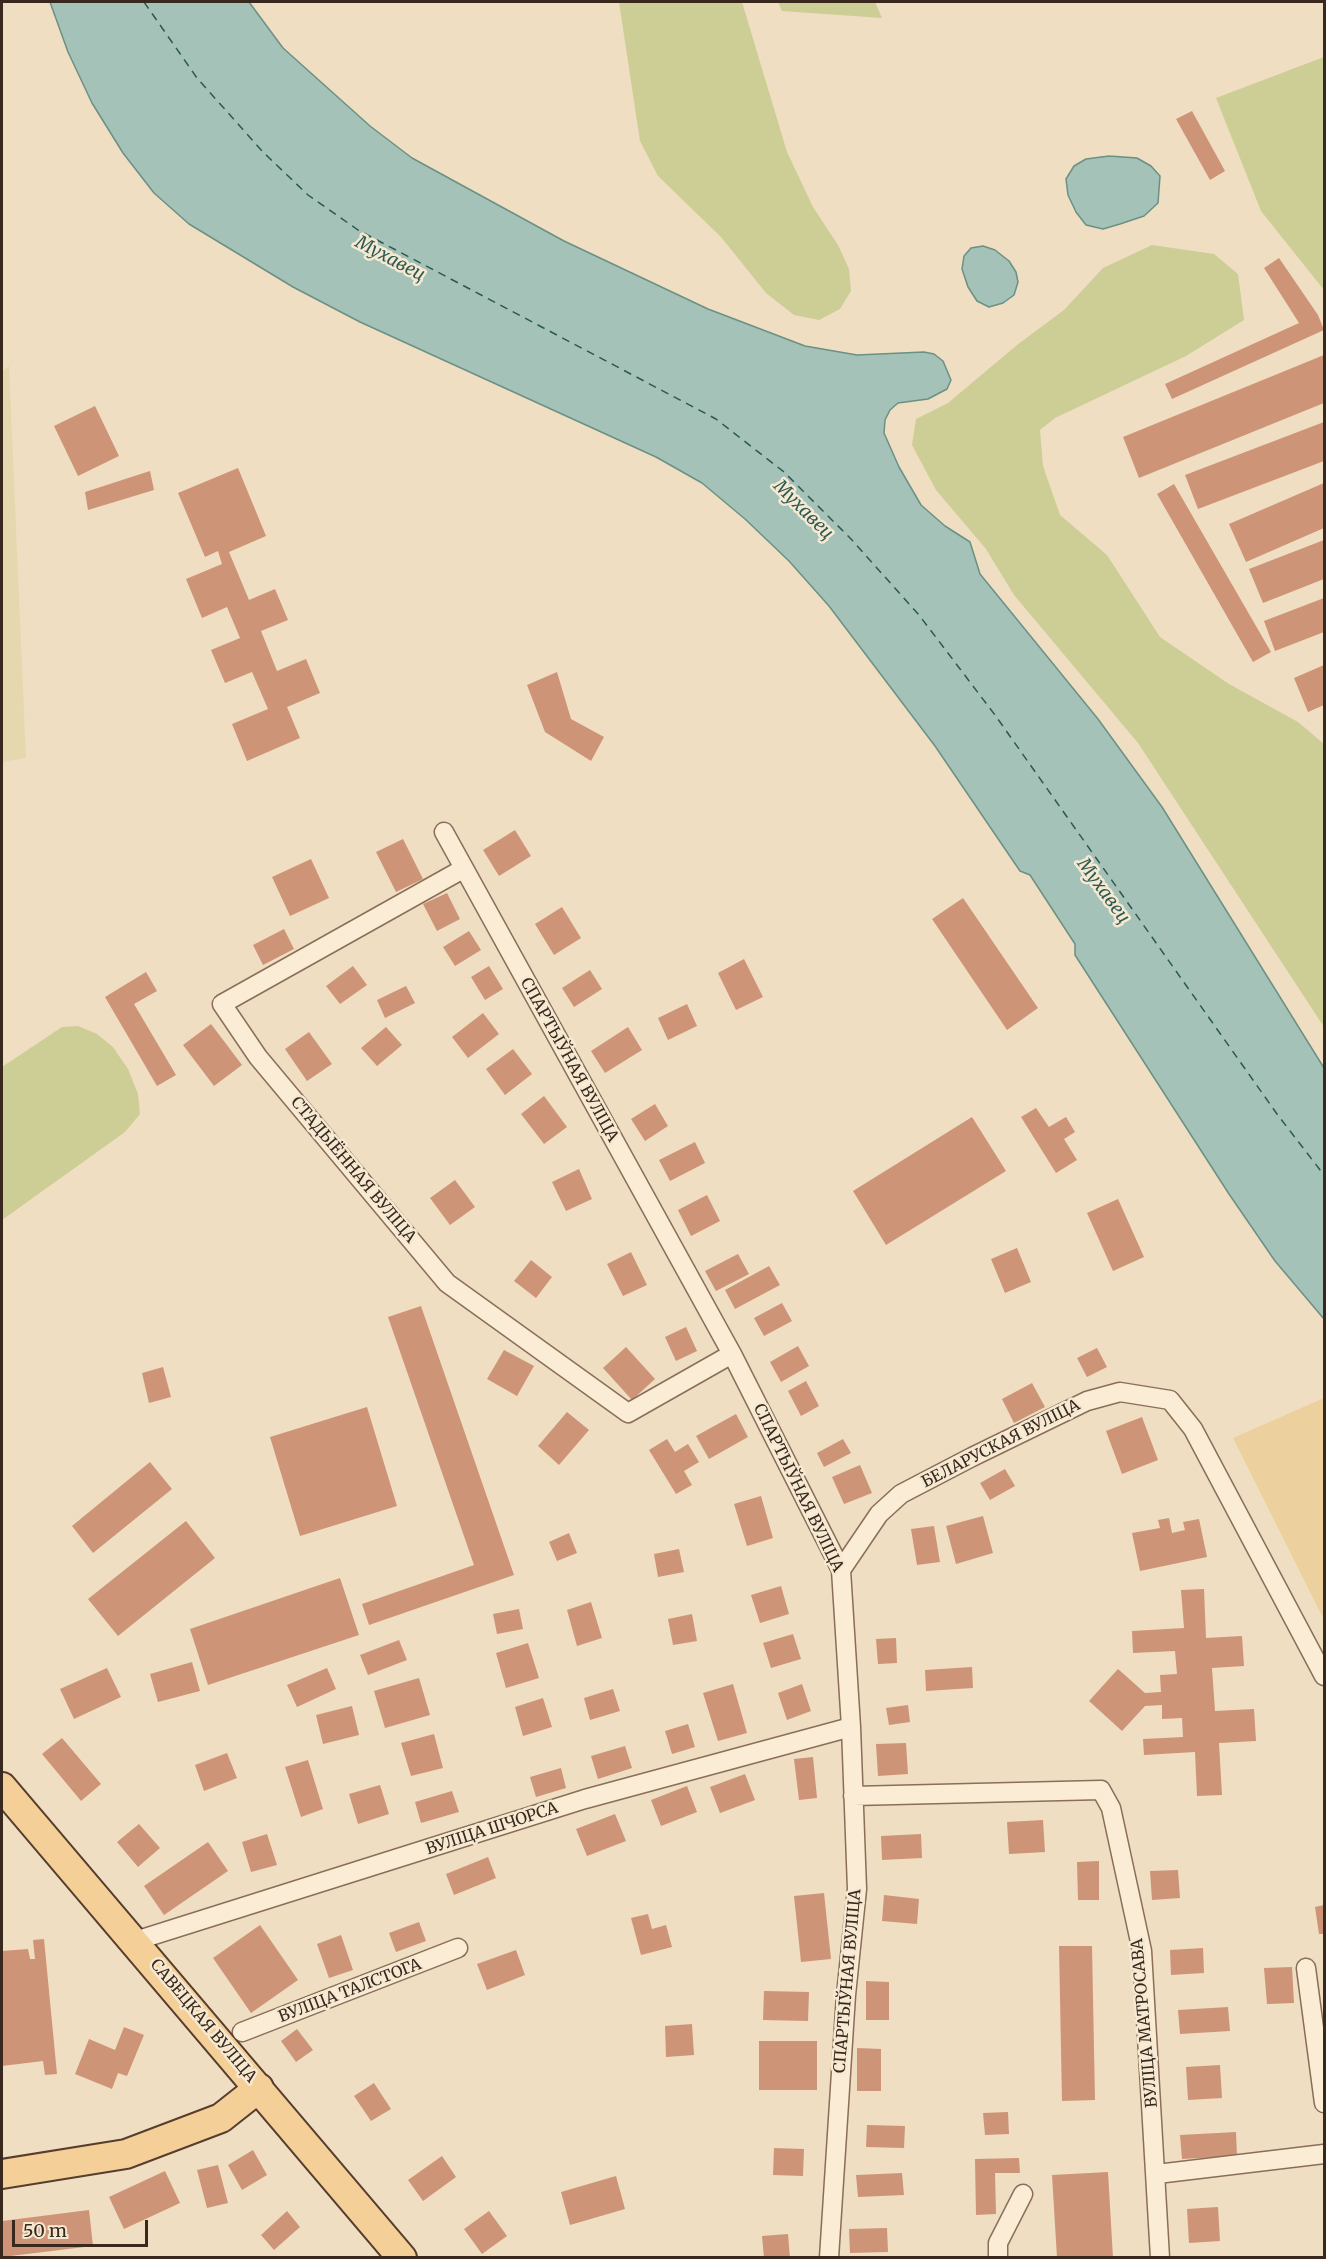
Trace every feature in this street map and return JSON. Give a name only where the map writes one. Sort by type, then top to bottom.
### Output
[{"type":"main road","name":"САВЕЦКАЯ ВУЛІЦА","points":[[2,1787],[402,2258]]},
{"type":"main road","points":[[2,2174],[126,2154],[221,2118],[259,2088]]},
{"type":"street","name":"СПАРТЫЎНАЯ ВУЛІЦА","points":[[444,832],[732,1354],[841,1570],[851,1727],[856,1889],[846,1995],[829,2258]]},
{"type":"street","name":"СТАДЫЁННАЯ ВУЛІЦА","points":[[463,869],[222,1004],[258,1057],[447,1283],[628,1413],[732,1354]]},
{"type":"street","name":"БЕЛАРУСКАЯ ВУЛІЦА","points":[[841,1570],[879,1514],[901,1494],[972,1457],[1087,1401],[1120,1392],[1170,1400],[1193,1429],[1324,1676]]},
{"type":"street","name":"ВУЛІЦА ШЧОРСА","points":[[135,1941],[158,1936],[585,1799],[851,1727]]},
{"type":"street","name":"ВУЛІЦА МАТРОСАВА","points":[[853,1796],[1101,1790],[1112,1808],[1142,1951],[1157,2174],[1160,2258]]},
{"type":"street","name":"ВУЛІЦА ТАЛСТОГА","points":[[242,2032],[458,1948]]},
{"type":"street","points":[[1306,1968],[1324,2103]]},
{"type":"street","points":[[1157,2174],[1324,2154]]},
{"type":"street","points":[[998,2258],[998,2243],[1023,2194]]},
{"type":"shaded area","points":[[9,366],[26,758],[2,762],[2,372]]},
{"type":"green space","points":[[619,2],[742,2],[787,152],[813,207],[838,245],[849,269],[851,291],[840,309],[819,320],[794,315],[766,293],[721,237],[658,176],[640,141]]},
{"type":"green space","points":[[778,2],[875,2],[882,18],[782,11]]},
{"type":"green space","points":[[1324,57],[1324,290],[1261,211],[1216,98]]},
{"type":"green space","points":[[1152,245],[1214,254],[1238,274],[1244,320],[1186,356],[1055,418],[1040,430],[1043,466],[1060,515],[1107,555],[1160,637],[1229,684],[1298,722],[1324,744],[1324,1027],[1138,743],[1014,595],[986,549],[936,490],[912,445],[916,419],[948,403],[1017,345],[1064,310],[1103,268]]},
{"type":"green space","points":[[78,1026],[97,1034],[113,1047],[128,1069],[138,1094],[140,1114],[125,1132],[2,1220],[2,1067],[62,1027]]},
{"type":"sand","points":[[1324,1398],[1324,1620],[1233,1438]]},
{"type":"water","name":"Мухавец","points":[[50,2],[249,2],[283,48],[370,126],[412,158],[564,241],[708,309],[805,346],[857,355],[924,352],[934,354],[943,361],[951,380],[947,389],[928,399],[898,403],[890,410],[885,420],[884,433],[899,467],[921,505],[945,526],[970,542],[980,574],[1098,719],[1162,807],[1324,1068],[1324,1319],[1275,1261],[1229,1194],[1075,955],[1075,944],[1030,875],[1020,871],[935,746],[829,606],[789,561],[745,519],[702,483],[656,457],[360,322],[293,287],[189,224],[154,193],[123,153],[92,103],[68,52]]},
{"type":"water","points":[[1109,156],[1137,158],[1151,166],[1160,176],[1158,203],[1144,216],[1103,229],[1086,225],[1076,212],[1068,195],[1066,179],[1074,166],[1086,159]]},
{"type":"water","points":[[983,246],[995,250],[1009,261],[1016,272],[1018,282],[1014,295],[1003,303],[989,307],[977,301],[968,287],[962,269],[964,256],[971,248]]},
{"type":"building","points":[[1192,111],[1225,171],[1210,180],[1176,119]]},
{"type":"building","points":[[1279,258],[1318,315],[1324,330],[1172,399],[1165,384],[1299,323],[1264,268]]},
{"type":"building","points":[[1324,355],[1324,403],[1139,478],[1123,437]]},
{"type":"building","points":[[95,406],[119,456],[78,476],[54,426]]},
{"type":"building","points":[[1324,422],[1324,461],[1198,509],[1185,475]]},
{"type":"building","points":[[238,468],[266,536],[229,552],[249,600],[275,589],[288,620],[261,631],[277,671],[306,659],[320,693],[287,707],[300,738],[247,761],[232,724],[268,709],[252,672],[225,683],[211,650],[240,638],[227,607],[202,618],[186,579],[222,564],[218,551],[205,557],[178,493]]},
{"type":"building","points":[[150,471],[154,490],[88,510],[85,492]]},
{"type":"building","points":[[1324,483],[1324,528],[1246,562],[1229,524]]},
{"type":"building","points":[[1174,484],[1271,652],[1253,662],[1157,494]]},
{"type":"building","points":[[1324,540],[1324,579],[1263,603],[1249,569]]},
{"type":"building","points":[[1324,598],[1324,632],[1275,651],[1264,621]]},
{"type":"building","points":[[1324,665],[1324,705],[1308,712],[1294,678]]},
{"type":"building","points":[[557,672],[571,719],[604,737],[591,761],[545,732],[527,685]]},
{"type":"building","points":[[515,830],[531,856],[499,876],[483,850]]},
{"type":"building","points":[[403,839],[423,879],[396,892],[376,852]]},
{"type":"building","points":[[311,859],[329,898],[290,916],[272,877]]},
{"type":"building","points":[[447,893],[460,919],[437,931],[423,904]]},
{"type":"building","points":[[963,898],[1038,1008],[1007,1030],[932,919]]},
{"type":"building","points":[[562,907],[581,938],[554,955],[535,924]]},
{"type":"building","points":[[284,929],[294,949],[263,965],[253,945]]},
{"type":"building","points":[[469,931],[481,950],[455,966],[443,947]]},
{"type":"building","points":[[744,959],[763,997],[736,1010],[718,973]]},
{"type":"building","points":[[353,966],[367,985],[340,1004],[326,986]]},
{"type":"building","points":[[489,966],[503,989],[485,1000],[471,977]]},
{"type":"building","points":[[590,970],[602,989],[574,1007],[562,988]]},
{"type":"building","points":[[146,972],[157,991],[134,1004],[176,1075],[157,1086],[105,997]]},
{"type":"building","points":[[406,986],[415,1003],[385,1018],[377,1000]]},
{"type":"building","points":[[687,1004],[697,1026],[668,1040],[658,1018]]},
{"type":"building","points":[[483,1013],[499,1034],[468,1058],[452,1037]]},
{"type":"building","points":[[211,1024],[242,1065],[214,1086],[183,1045]]},
{"type":"building","points":[[386,1027],[402,1045],[377,1066],[361,1048]]},
{"type":"building","points":[[628,1027],[642,1050],[605,1073],[591,1051]]},
{"type":"building","points":[[309,1032],[332,1064],[307,1081],[285,1049]]},
{"type":"building","points":[[513,1049],[532,1074],[505,1095],[486,1069]]},
{"type":"building","points":[[544,1096],[567,1127],[544,1144],[521,1114]]},
{"type":"building","points":[[655,1104],[668,1126],[645,1141],[631,1119]]},
{"type":"building","points":[[1036,1108],[1049,1127],[1066,1117],[1075,1132],[1064,1139],[1077,1160],[1056,1173],[1021,1117]]},
{"type":"building","points":[[972,1117],[1006,1171],[886,1245],[853,1191]]},
{"type":"building","points":[[695,1142],[705,1163],[670,1181],[659,1160]]},
{"type":"building","points":[[579,1169],[592,1199],[566,1211],[552,1182]]},
{"type":"building","points":[[455,1180],[475,1207],[450,1225],[430,1198]]},
{"type":"building","points":[[707,1195],[720,1221],[691,1236],[678,1210]]},
{"type":"building","points":[[1118,1199],[1144,1257],[1113,1271],[1087,1213]]},
{"type":"building","points":[[1017,1248],[1031,1282],[1005,1293],[991,1259]]},
{"type":"building","points":[[631,1252],[647,1285],[623,1296],[607,1264]]},
{"type":"building","points":[[738,1254],[749,1274],[716,1291],[705,1271]]},
{"type":"building","points":[[531,1260],[552,1277],[536,1298],[514,1281]]},
{"type":"building","points":[[769,1266],[780,1285],[735,1309],[725,1290]]},
{"type":"building","points":[[782,1303],[792,1321],[764,1336],[754,1318]]},
{"type":"building","points":[[421,1306],[514,1575],[369,1625],[362,1604],[474,1565],[388,1317]]},
{"type":"building","points":[[686,1327],[697,1351],[676,1361],[665,1337]]},
{"type":"building","points":[[798,1346],[809,1366],[781,1382],[770,1362]]},
{"type":"building","points":[[626,1347],[655,1379],[632,1400],[603,1368]]},
{"type":"building","points":[[1097,1348],[1107,1367],[1087,1377],[1077,1358]]},
{"type":"building","points":[[504,1350],[534,1366],[517,1396],[487,1379]]},
{"type":"building","points":[[163,1367],[171,1397],[149,1403],[142,1373]]},
{"type":"building","points":[[806,1381],[819,1406],[801,1416],[788,1391]]},
{"type":"building","points":[[1032,1383],[1045,1407],[1014,1423],[1002,1399]]},
{"type":"building","points":[[367,1407],[397,1506],[300,1536],[270,1437]]},
{"type":"building","points":[[567,1412],[589,1430],[559,1465],[538,1446]]},
{"type":"building","points":[[736,1414],[748,1437],[709,1459],[696,1436]]},
{"type":"building","points":[[1142,1417],[1158,1460],[1122,1474],[1106,1431]]},
{"type":"building","points":[[667,1439],[675,1452],[688,1444],[699,1462],[684,1471],[692,1485],[676,1494],[649,1450]]},
{"type":"building","points":[[843,1439],[851,1453],[824,1467],[817,1453]]},
{"type":"building","points":[[150,1462],[172,1489],[93,1553],[72,1526]]},
{"type":"building","points":[[860,1465],[872,1493],[844,1504],[832,1477]]},
{"type":"building","points":[[1005,1469],[1015,1486],[990,1500],[980,1483]]},
{"type":"building","points":[[761,1496],[773,1538],[747,1546],[734,1504]]},
{"type":"building","points":[[983,1516],[993,1553],[956,1564],[946,1526]]},
{"type":"building","points":[[1169,1518],[1172,1533],[1185,1530],[1183,1522],[1199,1519],[1207,1557],[1140,1571],[1132,1533],[1160,1528],[1158,1520]]},
{"type":"building","points":[[186,1521],[215,1558],[118,1636],[88,1599]]},
{"type":"building","points":[[934,1526],[940,1562],[917,1565],[911,1529]]},
{"type":"building","points":[[569,1533],[577,1553],[557,1561],[549,1542]]},
{"type":"building","points":[[679,1549],[684,1572],[658,1577],[654,1554]]},
{"type":"building","points":[[340,1578],[359,1635],[208,1685],[190,1629]]},
{"type":"building","points":[[781,1586],[789,1614],[760,1623],[751,1595]]},
{"type":"building","points":[[1204,1589],[1206,1638],[1242,1636],[1244,1666],[1212,1668],[1215,1711],[1254,1709],[1256,1741],[1219,1743],[1222,1795],[1197,1796],[1195,1752],[1144,1755],[1143,1739],[1183,1737],[1182,1718],[1162,1719],[1162,1705],[1145,1706],[1122,1731],[1089,1701],[1118,1669],[1145,1693],[1161,1692],[1160,1675],[1177,1674],[1175,1651],[1133,1653],[1132,1631],[1184,1628],[1181,1590]]},
{"type":"building","points":[[591,1602],[602,1638],[577,1646],[567,1610]]},
{"type":"building","points":[[519,1609],[523,1629],[497,1634],[493,1614]]},
{"type":"building","points":[[692,1614],[697,1641],[673,1645],[668,1619]]},
{"type":"building","points":[[793,1634],[801,1659],[771,1668],[763,1643]]},
{"type":"building","points":[[896,1638],[897,1663],[878,1664],[876,1639]]},
{"type":"building","points":[[399,1640],[407,1660],[368,1675],[360,1655]]},
{"type":"building","points":[[528,1643],[539,1678],[506,1688],[496,1653]]},
{"type":"building","points":[[192,1662],[200,1691],[158,1702],[150,1674]]},
{"type":"building","points":[[972,1667],[973,1688],[926,1691],[925,1670]]},
{"type":"building","points":[[107,1668],[121,1697],[74,1719],[60,1689]]},
{"type":"building","points":[[327,1668],[336,1689],[297,1707],[287,1685]]},
{"type":"building","points":[[419,1678],[430,1715],[385,1728],[374,1691]]},
{"type":"building","points":[[733,1684],[747,1733],[718,1741],[703,1693]]},
{"type":"building","points":[[802,1684],[811,1711],[787,1720],[778,1693]]},
{"type":"building","points":[[613,1689],[620,1711],[590,1720],[584,1698]]},
{"type":"building","points":[[543,1698],[552,1727],[523,1736],[515,1707]]},
{"type":"building","points":[[908,1705],[910,1722],[889,1725],[886,1708]]},
{"type":"building","points":[[352,1706],[359,1735],[323,1744],[316,1715]]},
{"type":"building","points":[[688,1724],[695,1747],[672,1754],[665,1731]]},
{"type":"building","points":[[434,1734],[443,1768],[411,1776],[401,1743]]},
{"type":"building","points":[[62,1738],[101,1784],[81,1801],[42,1754]]},
{"type":"building","points":[[906,1743],[908,1774],[878,1776],[876,1744]]},
{"type":"building","points":[[625,1746],[632,1768],[598,1779],[591,1756]]},
{"type":"building","points":[[227,1753],[237,1778],[204,1791],[195,1765]]},
{"type":"building","points":[[813,1757],[817,1798],[799,1800],[794,1759]]},
{"type":"building","points":[[308,1760],[323,1809],[301,1817],[285,1767]]},
{"type":"building","points":[[561,1768],[566,1788],[536,1797],[530,1777]]},
{"type":"building","points":[[745,1774],[755,1800],[720,1813],[710,1787]]},
{"type":"building","points":[[380,1785],[389,1814],[358,1824],[349,1794]]},
{"type":"building","points":[[687,1786],[697,1812],[661,1826],[651,1800]]},
{"type":"building","points":[[452,1791],[459,1812],[421,1823],[415,1802]]},
{"type":"building","points":[[615,1814],[626,1841],[587,1856],[576,1829]]},
{"type":"building","points":[[1043,1820],[1045,1852],[1009,1854],[1007,1822]]},
{"type":"building","points":[[139,1824],[160,1848],[138,1867],[117,1842]]},
{"type":"building","points":[[267,1834],[277,1865],[251,1872],[242,1842]]},
{"type":"building","points":[[921,1834],[922,1858],[882,1860],[881,1836]]},
{"type":"building","points":[[208,1842],[228,1871],[164,1915],[144,1886]]},
{"type":"building","points":[[488,1857],[496,1878],[454,1895],[446,1874]]},
{"type":"building","points":[[1099,1861],[1099,1900],[1078,1900],[1077,1862]]},
{"type":"building","points":[[1178,1870],[1180,1898],[1152,1900],[1150,1871]]},
{"type":"building","points":[[824,1893],[831,1959],[801,1962],[794,1896]]},
{"type":"building","points":[[884,1895],[919,1899],[917,1924],[882,1921]]},
{"type":"building","points":[[1324,1905],[1324,1934],[1319,1934],[1315,1907]]},
{"type":"building","points":[[648,1914],[652,1929],[666,1925],[672,1947],[641,1955],[631,1918]]},
{"type":"building","points":[[419,1922],[426,1941],[396,1952],[389,1933]]},
{"type":"building","points":[[260,1925],[298,1980],[251,2013],[213,1958]]},
{"type":"building","points":[[341,1935],[353,1970],[329,1978],[317,1944]]},
{"type":"building","points":[[44,1939],[57,2074],[45,2075],[43,2061],[2,2066],[2,1951],[28,1949],[30,1959],[35,1959],[33,1940]]},
{"type":"building","points":[[1059,1946],[1092,1946],[1095,2100],[1062,2101]]},
{"type":"building","points":[[1203,1948],[1204,1973],[1171,1975],[1170,1950]]},
{"type":"building","points":[[516,1950],[525,1975],[487,1990],[477,1964]]},
{"type":"building","points":[[1292,1967],[1294,2003],[1267,2004],[1264,1968]]},
{"type":"building","points":[[866,1981],[889,1982],[889,2020],[866,2020]]},
{"type":"building","points":[[764,1991],[809,1992],[808,2021],[763,2020]]},
{"type":"building","points":[[1228,2007],[1230,2031],[1180,2034],[1178,2010]]},
{"type":"building","points":[[692,2024],[694,2055],[666,2057],[665,2026]]},
{"type":"building","points":[[124,2027],[144,2035],[127,2076],[118,2073],[112,2089],[75,2074],[89,2039],[115,2050]]},
{"type":"building","points":[[297,2029],[313,2050],[296,2062],[281,2041]]},
{"type":"building","points":[[759,2041],[817,2041],[817,2090],[759,2090]]},
{"type":"building","points":[[857,2048],[881,2049],[881,2091],[857,2091]]},
{"type":"building","points":[[1220,2065],[1222,2098],[1188,2100],[1186,2067]]},
{"type":"building","points":[[374,2083],[391,2109],[371,2121],[354,2096]]},
{"type":"building","points":[[1008,2112],[1009,2134],[985,2135],[983,2113]]},
{"type":"building","points":[[867,2125],[905,2126],[904,2148],[866,2147]]},
{"type":"building","points":[[1236,2132],[1237,2156],[1182,2159],[1180,2135]]},
{"type":"building","points":[[774,2148],[804,2149],[803,2176],[773,2175]]},
{"type":"building","points":[[253,2150],[267,2175],[242,2190],[228,2165]]},
{"type":"building","points":[[442,2156],[456,2177],[423,2201],[408,2180]]},
{"type":"building","points":[[1019,2158],[1020,2173],[995,2173],[996,2214],[976,2215],[975,2159]]},
{"type":"building","points":[[218,2165],[228,2203],[207,2208],[197,2170]]},
{"type":"building","points":[[165,2171],[180,2203],[124,2229],[109,2197]]},
{"type":"building","points":[[1108,2172],[1113,2258],[1057,2258],[1052,2175]]},
{"type":"building","points":[[902,2173],[904,2195],[858,2197],[856,2175]]},
{"type":"building","points":[[616,2176],[625,2209],[570,2225],[561,2192]]},
{"type":"building","points":[[1218,2207],[1220,2241],[1189,2243],[1187,2209]]},
{"type":"building","points":[[89,2210],[93,2246],[2,2257],[2,2221]]},
{"type":"building","points":[[287,2211],[300,2227],[274,2250],[261,2235]]},
{"type":"building","points":[[489,2211],[507,2236],[482,2254],[464,2229]]},
{"type":"building","points":[[887,2228],[888,2252],[850,2253],[849,2229]]},
{"type":"building","points":[[788,2234],[790,2258],[764,2258],[762,2236]]},
{"type":"ferry route","points":[[144,2],[197,78],[263,152],[308,195],[358,230],[716,419],[784,472],[851,539],[919,615],[995,715],[1277,1114],[1324,1175]]}]
